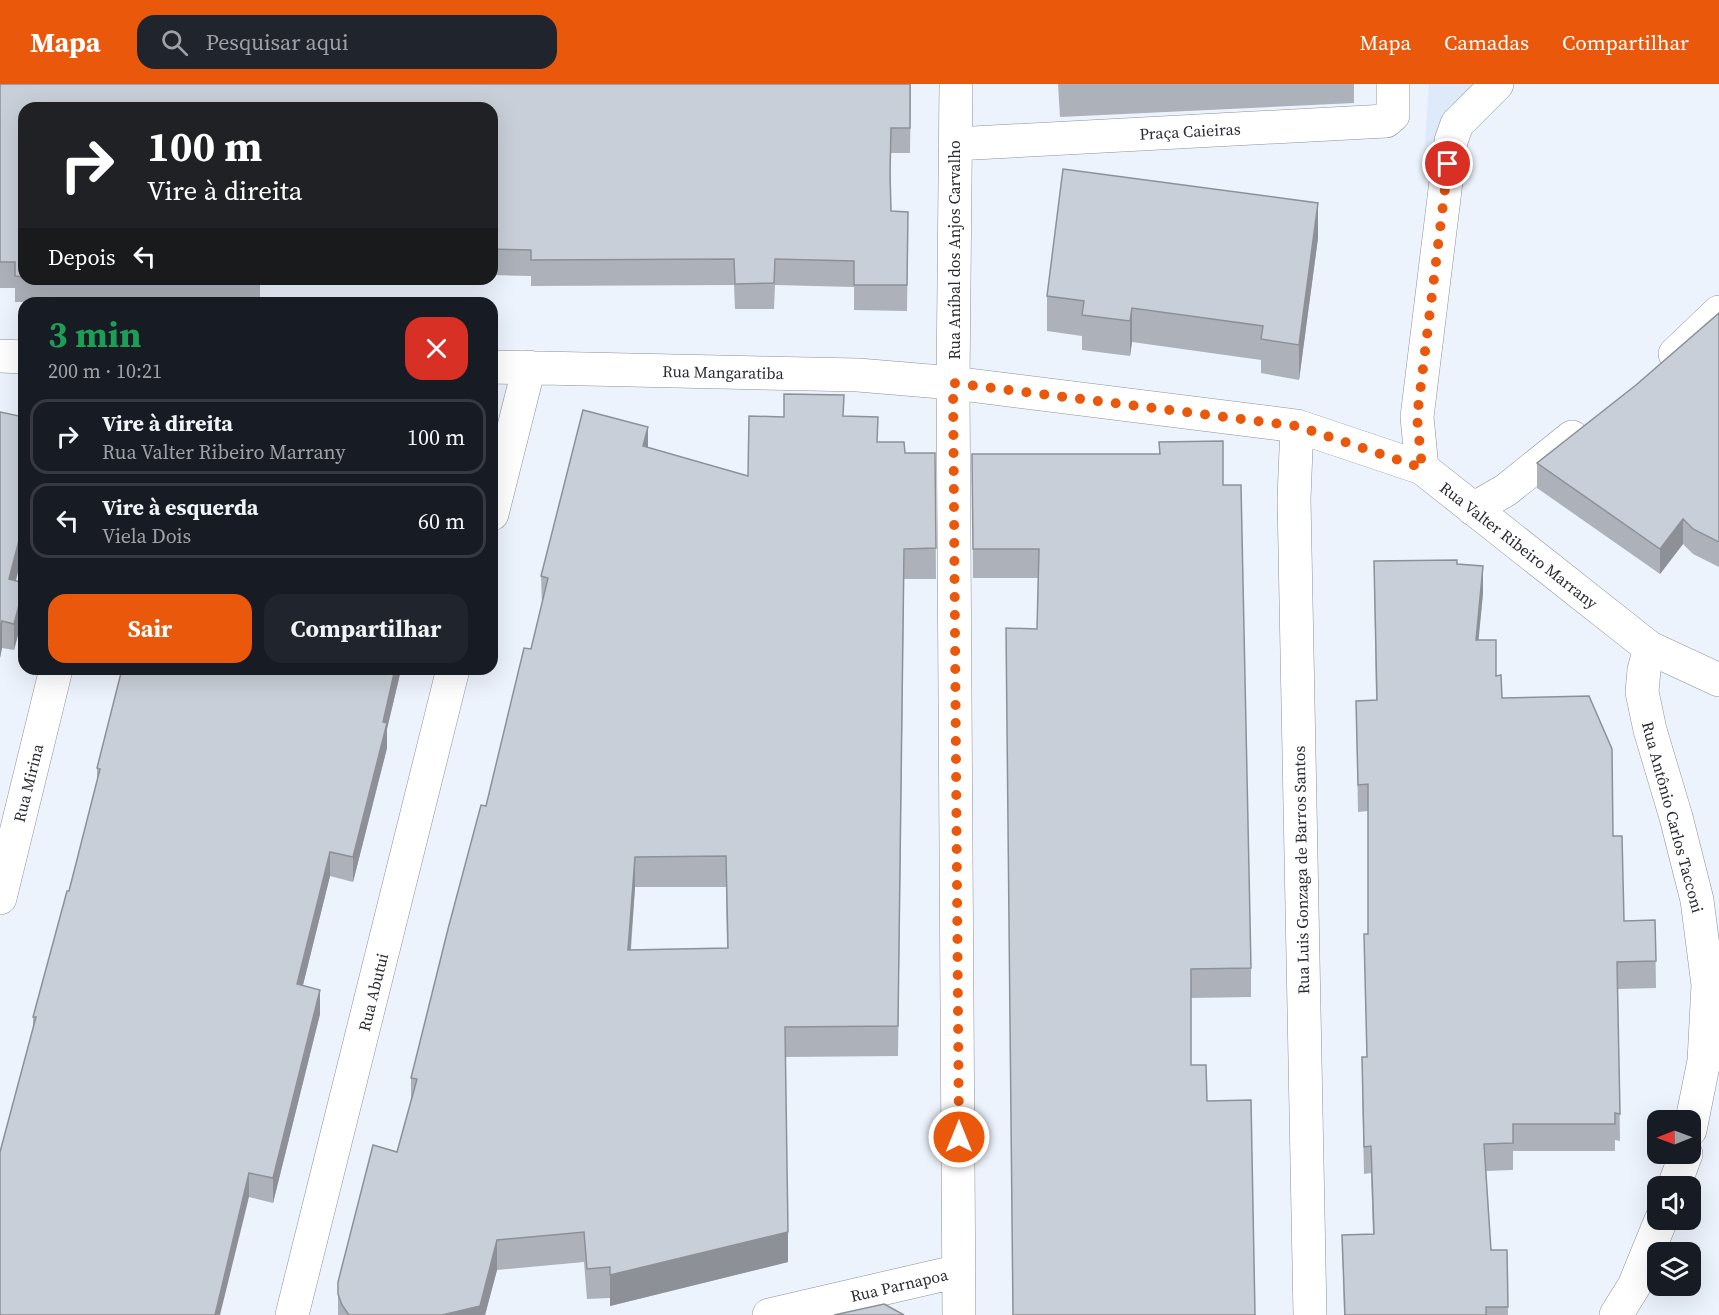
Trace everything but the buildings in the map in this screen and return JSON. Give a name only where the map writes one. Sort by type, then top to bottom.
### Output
[{"type":"street","name":"Rua Aníbal dos Anjos Carvalho","points":[[956,84],[953,383],[960,1315]]},
{"type":"street","name":"Praça Caieiras","points":[[955,144],[1386,121],[1393,115],[1393,84]]},
{"type":"street","points":[[1422,468],[1417,417],[1451,141],[1457,124],[1497,84]]},
{"type":"street","points":[[1650,374],[1719,312]]},
{"type":"street","points":[[0,356],[18,357]]},
{"type":"street","name":"Rua Mangaratiba","points":[[498,367],[858,375],[953,383]]},
{"type":"street","points":[[498,490],[529,367]]},
{"type":"street","name":"Rua Valter Ribeiro Marrany","points":[[953,383],[1297,426],[1422,468],[1650,648],[1719,680]]},
{"type":"street","points":[[1473,509],[1506,490],[1596,417]]},
{"type":"street","name":"Rua Luis Gonzaga de Barros Santos","points":[[1297,426],[1294,498],[1310,1315]]},
{"type":"street","name":"Rua Antônio Carlos Tacconi","points":[[1650,648],[1644,670],[1642,692],[1650,730],[1697,900],[1708,985],[1704,1061],[1694,1110]]},
{"type":"street","name":"Rua Mirina","points":[[0,898],[55,675]]},
{"type":"street","name":"Rua Abutui","points":[[292,1315],[452,675]]},
{"type":"street","points":[[1616,1315],[1634,1286],[1657,1230]]},
{"type":"street","name":"Rua Parnapoa","points":[[769,1315],[959,1271]]},
{"type":"shaded area","points":[[1429,84],[1492,84],[1424,156]]},
{"type":"route","points":[[959,1137],[953,383],[1297,426],[1422,468],[1417,417],[1448,164]]}]
